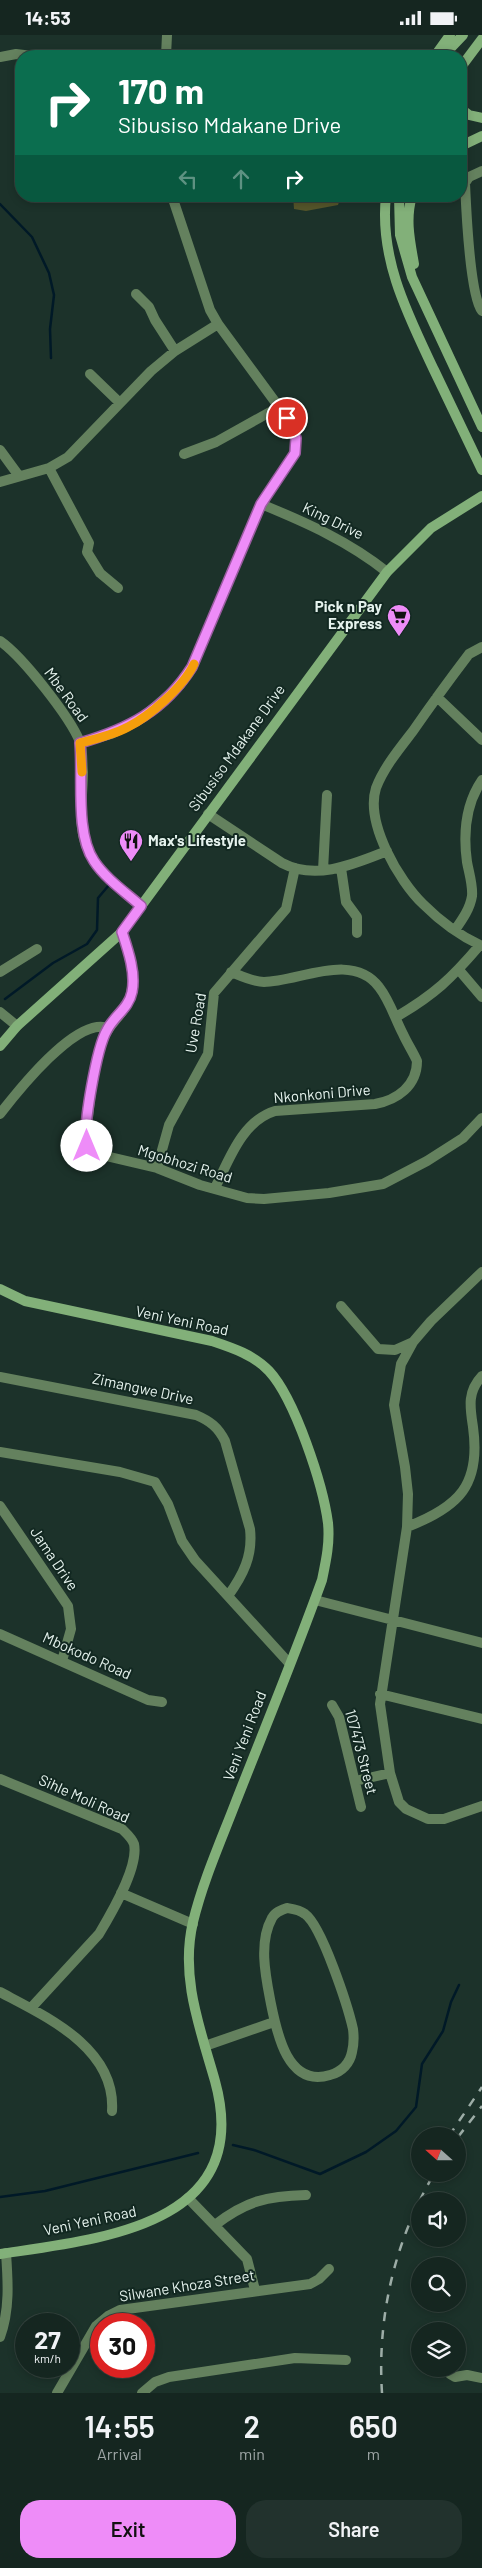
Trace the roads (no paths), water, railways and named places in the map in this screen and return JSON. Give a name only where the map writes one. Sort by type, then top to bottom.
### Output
[{"type":"street","points":[[166,50],[167,35]]},
{"type":"street","points":[[439,50],[450,35]]},
{"type":"street","points":[[448,50],[463,35]]},
{"type":"street","points":[[467,52],[482,38]]},
{"type":"street","points":[[467,59],[482,38]]},
{"type":"street","points":[[0,57],[15,54]]},
{"type":"street","points":[[467,114],[482,118]]},
{"type":"street","points":[[467,143],[482,136]]},
{"type":"street","points":[[467,180],[469,177],[482,171]]},
{"type":"street","points":[[80,743],[129,727],[170,695],[186,677],[196,660],[261,504],[292,459],[297,447],[293,429],[210,310],[174,202]]},
{"type":"street","points":[[386,202],[385,219],[388,248],[404,307],[482,470]]},
{"type":"street","points":[[399,202],[400,235],[418,292],[482,427]]},
{"type":"street","points":[[411,202],[408,217],[408,235],[418,292]]},
{"type":"street","points":[[466,202],[467,230],[473,274],[478,304],[482,311]]},
{"type":"street","points":[[136,294],[149,307],[155,321],[175,351]]},
{"type":"street","points":[[0,482],[49,467],[68,457],[151,371],[175,351],[218,324]]},
{"type":"street","points":[[90,374],[120,403]]},
{"type":"street","points":[[184,454],[216,442],[279,407]]},
{"type":"street","points":[[0,450],[19,476]]},
{"type":"street","points":[[49,467],[89,543],[87,552],[96,567],[118,588]]},
{"type":"street","name":"Sibusiso Mdakane Drive","points":[[0,1046],[16,1026],[122,932],[387,572],[431,528],[482,496]]},
{"type":"street","name":"King Drive","points":[[261,504],[322,530],[362,552],[387,572]]},
{"type":"street","name":"Mbe Road","points":[[0,641],[13,651],[45,691],[80,743],[83,774],[81,813],[86,846],[94,861],[104,873],[141,906]]},
{"type":"street","points":[[396,1017],[428,999],[481,945],[455,930],[423,905],[410,890],[387,851],[377,824],[374,804],[376,789],[390,763],[469,654],[482,647]]},
{"type":"street","points":[[437,697],[482,740]]},
{"type":"street","points":[[455,930],[466,914],[472,897],[465,836],[466,817],[472,799],[482,780]]},
{"type":"street","points":[[323,871],[327,795]]},
{"type":"street","points":[[208,814],[282,863],[295,868],[323,871],[341,868],[387,851]]},
{"type":"street","name":"Uve Road","points":[[157,1168],[169,1125],[208,1054],[214,993],[286,909],[295,868]]},
{"type":"street","points":[[341,868],[346,902],[357,917],[357,933]]},
{"type":"street","name":"Mgobhozi Road","points":[[122,932],[129,952],[133,991],[124,1010],[108,1028],[97,1061],[87,1122],[87,1146],[93,1153],[99,1156],[157,1168],[200,1185],[247,1198],[264,1199],[364,1188],[384,1183],[411,1170],[463,1138],[482,1118]]},
{"type":"street","points":[[0,972],[37,949]]},
{"type":"street","points":[[459,969],[482,997]]},
{"type":"street","name":"Nkonkoni Drive","points":[[215,1188],[244,1133],[270,1112],[375,1105],[390,1101],[403,1093],[414,1077],[417,1061],[378,985],[369,977],[354,971],[326,971],[284,981],[261,982],[231,972]]},
{"type":"street","points":[[0,1012],[16,1026]]},
{"type":"street","points":[[0,1113],[45,1061],[83,1032],[97,1026],[108,1028]]},
{"type":"street","points":[[482,1272],[431,1321],[413,1342],[401,1364],[394,1405],[408,1494],[407,1527],[394,1622],[380,1694],[390,1773],[399,1802],[416,1815],[444,1819],[482,1806]]},
{"type":"street","name":"Veni Yeni Road","points":[[0,1289],[25,1301],[212,1341],[234,1348],[253,1358],[268,1370],[282,1387],[293,1406],[322,1496],[328,1523],[326,1564],[315,1600],[215,1856],[193,1924],[189,1976],[194,2012],[216,2084],[221,2129],[218,2148],[211,2169],[188,2198],[159,2218],[129,2230],[3,2253]]},
{"type":"street","points":[[341,1306],[378,1349],[395,1350],[413,1342]]},
{"type":"street","points":[[407,1527],[436,1515],[450,1504],[471,1479],[476,1452],[470,1397],[475,1384],[482,1376]]},
{"type":"street","name":"Zimangwe Drive","points":[[0,1377],[196,1415],[213,1424],[220,1431],[225,1441],[250,1529],[252,1543],[248,1562],[228,1597]]},
{"type":"street","points":[[0,1452],[120,1472],[152,1480],[166,1499],[182,1541],[195,1561],[289,1663]]},
{"type":"street","name":"Jama Drive","points":[[0,1506],[68,1606],[71,1629],[62,1661]]},
{"type":"street","points":[[315,1600],[394,1622],[482,1643]]},
{"type":"street","name":"Mbokodo Road","points":[[0,1634],[148,1700],[162,1702]]},
{"type":"street","points":[[380,1694],[482,1719]]},
{"type":"street","name":"107473 Street","points":[[332,1705],[339,1717],[361,1807]]},
{"type":"street","points":[[355,1781],[390,1773]]},
{"type":"street","name":"Sihle Moli Road","points":[[0,1779],[122,1829],[130,1835],[134,1844],[134,1856],[121,1893],[99,1934],[31,2008]]},
{"type":"street","points":[[121,1893],[193,1924]]},
{"type":"street","points":[[287,1908],[305,1914],[312,1921],[334,1971],[353,2030],[354,2044],[351,2059],[343,2069],[324,2077],[313,2077],[301,2073],[286,2055],[274,2022],[267,1983],[265,1951],[272,1917],[279,1910],[287,1908]]},
{"type":"street","points":[[0,1992],[65,2029],[97,2059],[111,2088],[112,2111]]},
{"type":"street","points":[[205,2046],[274,2022]]},
{"type":"street","points":[[215,2225],[249,2203],[287,2195],[306,2195]]},
{"type":"street","points":[[188,2198],[247,2259],[255,2290]]},
{"type":"street","points":[[0,2337],[6,2315],[8,2291],[3,2253]]},
{"type":"street","name":"Silwane Khoza Street","points":[[57,2393],[96,2326],[108,2316],[120,2310],[255,2290],[310,2284],[319,2279],[328,2269]]},
{"type":"street","points":[[142,2393],[155,2382],[168,2377],[295,2358],[346,2360]]},
{"type":"street","points":[[466,2375],[482,2377]]},
{"type":"waterway","points":[[0,204],[32,237],[49,273],[54,295],[50,329],[51,358]]},
{"type":"waterway","points":[[5,999],[53,963],[87,944],[97,930],[98,898],[109,885]]},
{"type":"waterway","points":[[233,2145],[254,2150],[320,2174],[366,2152],[396,2131],[416,2107],[422,2064],[443,2031],[451,2002],[459,1985]]},
{"type":"waterway","points":[[0,2197],[45,2191],[198,2153]]},
{"type":"railway","points":[[455,2127],[482,2087]]},
{"type":"railway","points":[[466,2127],[482,2106]]},
{"type":"railway","points":[[382,2393],[381,2364],[383,2336],[386,2307],[392,2279],[409,2225],[429,2183]]},
{"type":"place","name":"Pick n Pay Express","points":[[399,637]]},
{"type":"place","name":"Max's Lifestyle","points":[[131,862]]}]
